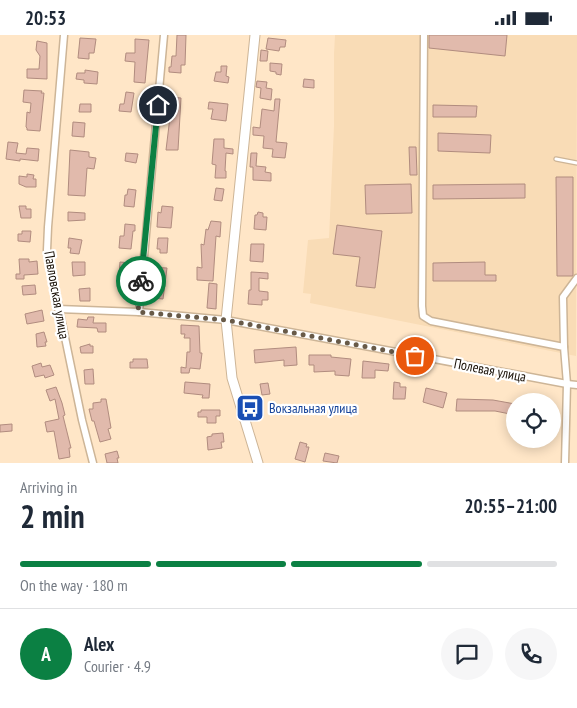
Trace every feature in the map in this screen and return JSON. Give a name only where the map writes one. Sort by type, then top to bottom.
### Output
[{"type":"street","name":"Павловская улица","points":[[64,35],[48,250],[58,309],[93,463]]},
{"type":"street","points":[[138,312],[164,35]]},
{"type":"street","points":[[255,35],[226,320],[232,378],[258,463]]},
{"type":"street","points":[[424,35],[423,316],[431,321],[564,347]]},
{"type":"street","points":[[565,463],[567,384],[563,297],[577,278]]},
{"type":"street","name":"Полевая улица","points":[[58,309],[138,312],[226,320],[577,385]]},
{"type":"lane","points":[[556,159],[577,163]]},
{"type":"shaded area","points":[[335,35],[577,35],[576,356],[310,303],[311,294],[303,293],[308,240],[329,238],[334,126]]},
{"type":"building","points":[[177,35],[186,35],[185,65],[181,65],[181,73],[169,72],[172,56],[176,56]]},
{"type":"building","points":[[429,35],[507,35],[505,56],[429,48]]},
{"type":"building","points":[[80,38],[96,39],[94,53],[89,53],[89,59],[78,58]]},
{"type":"building","points":[[268,38],[286,40],[285,47],[280,47],[279,51],[266,49]]},
{"type":"building","points":[[135,39],[149,40],[145,83],[134,82],[135,62],[125,61],[126,53],[135,53]]},
{"type":"building","points":[[37,41],[47,43],[47,79],[27,78],[27,69],[39,69],[40,56],[36,50]]},
{"type":"building","points":[[261,50],[268,51],[267,61],[260,61]]},
{"type":"building","points":[[270,63],[282,64],[281,75],[270,71]]},
{"type":"building","points":[[221,66],[227,66],[226,76],[229,77],[228,83],[214,81],[216,72],[221,72]]},
{"type":"building","points":[[85,70],[98,72],[97,84],[84,83],[84,80],[76,79],[77,73],[85,73]]},
{"type":"building","points":[[304,79],[314,80],[314,88],[303,87]]},
{"type":"building","points":[[257,81],[267,82],[266,88],[272,89],[271,100],[260,98],[261,88],[256,87]]},
{"type":"building","points":[[24,90],[42,91],[41,93],[44,93],[40,131],[27,130],[27,112],[30,113],[31,103],[23,102]]},
{"type":"building","points":[[126,92],[134,93],[131,112],[119,111],[120,104],[124,104]]},
{"type":"building","points":[[171,97],[181,98],[178,150],[166,150],[170,117],[173,117],[174,106],[170,105]]},
{"type":"building","points":[[275,99],[280,99],[276,142],[287,143],[285,158],[272,157],[273,149],[263,148],[264,136],[253,135],[253,127],[260,128],[262,109],[274,111]]},
{"type":"building","points":[[209,102],[228,104],[226,121],[211,119],[213,109],[208,109]]},
{"type":"building","points":[[80,104],[91,104],[91,112],[79,112]]},
{"type":"building","points":[[433,105],[477,106],[476,117],[433,117]]},
{"type":"building","points":[[73,122],[85,123],[84,137],[72,136]]},
{"type":"building","points":[[438,133],[491,135],[490,153],[438,151]]},
{"type":"building","points":[[214,139],[224,139],[224,148],[233,149],[233,154],[226,153],[226,178],[215,178],[216,165],[212,164]]},
{"type":"building","points":[[8,142],[18,143],[16,153],[26,154],[27,148],[39,149],[38,161],[6,159]]},
{"type":"building","points":[[409,147],[416,147],[417,175],[410,175]]},
{"type":"building","points":[[70,150],[89,152],[89,157],[96,158],[94,169],[87,168],[85,196],[68,195]]},
{"type":"building","points":[[126,153],[138,154],[136,163],[125,161]]},
{"type":"building","points":[[251,153],[257,153],[256,166],[266,167],[265,172],[271,173],[271,181],[253,180],[253,167],[250,167]]},
{"type":"building","points":[[27,174],[34,175],[33,179],[36,179],[36,187],[26,187],[19,184],[19,176],[27,177]]},
{"type":"building","points":[[556,177],[573,177],[573,276],[557,276]]},
{"type":"building","points":[[411,184],[412,213],[366,214],[365,185]]},
{"type":"building","points":[[525,184],[525,198],[433,199],[433,185]]},
{"type":"building","points":[[216,188],[224,189],[222,201],[214,200]]},
{"type":"building","points":[[128,189],[136,190],[134,207],[124,206],[125,195],[127,195]]},
{"type":"building","points":[[19,206],[26,206],[26,209],[31,209],[31,218],[21,218]]},
{"type":"building","points":[[162,206],[173,207],[171,228],[157,227],[158,212],[161,213]]},
{"type":"building","points":[[68,212],[85,213],[85,220],[68,221]]},
{"type":"building","points":[[258,212],[263,213],[263,217],[267,217],[266,230],[254,229],[255,215]]},
{"type":"building","points":[[211,221],[221,222],[220,237],[216,236],[213,281],[197,280],[197,267],[202,268],[201,244],[204,245],[206,229],[208,230]]},
{"type":"building","points":[[125,224],[135,225],[131,249],[119,248],[120,236],[124,236]]},
{"type":"building","points":[[337,225],[382,231],[375,288],[356,286],[360,257],[333,254]]},
{"type":"building","points":[[22,231],[31,231],[30,242],[18,241],[18,234],[22,234]]},
{"type":"building","points":[[69,238],[82,240],[79,254],[70,253],[71,248],[68,248]]},
{"type":"building","points":[[158,238],[168,238],[167,253],[160,253],[160,249],[157,249]]},
{"type":"building","points":[[251,244],[264,244],[263,262],[250,261]]},
{"type":"building","points":[[19,259],[29,259],[29,262],[37,261],[38,274],[24,275],[24,279],[16,279],[16,274],[20,274]]},
{"type":"building","points":[[72,262],[85,262],[85,275],[73,276]]},
{"type":"building","points":[[120,262],[131,263],[131,277],[119,275]]},
{"type":"building","points":[[485,262],[485,275],[496,275],[496,281],[433,281],[433,263]]},
{"type":"building","points":[[148,267],[167,268],[163,299],[153,298],[154,292],[152,292],[155,275],[148,275]]},
{"type":"building","points":[[251,272],[268,273],[268,279],[259,278],[259,291],[268,292],[268,300],[262,300],[262,305],[248,304],[249,290],[251,290]]},
{"type":"building","points":[[209,283],[217,284],[216,309],[207,308]]},
{"type":"building","points":[[35,285],[36,294],[23,295],[22,286]]},
{"type":"building","points":[[90,288],[90,301],[80,301],[79,289]]},
{"type":"building","points":[[125,288],[133,289],[132,299],[124,298]]},
{"type":"building","points":[[42,310],[44,321],[27,324],[25,314]]},
{"type":"building","points":[[88,317],[94,317],[93,323],[106,323],[106,332],[98,332],[97,328],[77,327],[78,319],[87,320]]},
{"type":"building","points":[[181,325],[199,326],[200,353],[202,353],[200,369],[190,368],[189,373],[181,373],[181,367],[186,368],[187,352],[190,352],[190,338],[184,338],[185,334],[181,334]]},
{"type":"building","points":[[44,332],[47,342],[45,342],[46,346],[37,347],[36,334]]},
{"type":"building","points":[[90,344],[90,346],[93,346],[93,353],[81,353],[80,347]]},
{"type":"building","points":[[296,347],[297,365],[284,366],[284,360],[255,363],[254,350]]},
{"type":"building","points":[[309,355],[331,355],[331,357],[351,359],[349,376],[335,375],[335,371],[314,372],[314,365],[309,365]]},
{"type":"building","points":[[133,359],[147,359],[148,368],[130,368],[130,362],[133,362]]},
{"type":"building","points":[[363,361],[389,364],[388,371],[375,370],[375,378],[362,378]]},
{"type":"building","points":[[41,363],[42,367],[50,365],[54,375],[45,378],[44,375],[35,377],[32,366]]},
{"type":"building","points":[[93,369],[94,384],[85,384],[84,370]]},
{"type":"building","points":[[185,382],[210,384],[209,398],[202,398],[203,395],[184,393]]},
{"type":"building","points":[[394,382],[400,383],[400,387],[406,387],[405,399],[393,399]]},
{"type":"building","points":[[268,383],[270,394],[262,395],[260,384]]},
{"type":"building","points":[[56,387],[65,415],[63,416],[71,448],[69,448],[70,457],[59,459],[54,431],[47,432],[45,422],[59,419],[55,399],[50,401],[46,390]]},
{"type":"building","points":[[426,388],[447,393],[443,408],[423,402]]},
{"type":"building","points":[[101,399],[106,399],[111,428],[108,429],[111,439],[100,442],[89,409],[93,409],[93,403],[101,402]]},
{"type":"building","points":[[457,399],[506,402],[506,413],[495,411],[456,411]]},
{"type":"building","points":[[201,410],[220,410],[220,416],[216,416],[216,423],[207,423],[207,417],[198,417],[198,412],[201,412]]},
{"type":"building","points":[[12,424],[12,431],[0,432],[0,425]]},
{"type":"building","points":[[223,433],[224,442],[221,442],[222,448],[208,450],[207,437],[212,436],[212,434]]},
{"type":"building","points":[[300,442],[307,444],[306,447],[309,447],[305,462],[295,459]]},
{"type":"building","points":[[117,451],[118,463],[107,463],[105,454]]},
{"type":"building","points":[[325,453],[339,456],[337,463],[323,461]]},
{"type":"way so far","points":[[141,281],[138,312],[226,320],[415,356]]},
{"type":"place","name":"Вокзальная улица","points":[[250,408]]},
{"type":"route","points":[[141,281],[158,105]]}]
